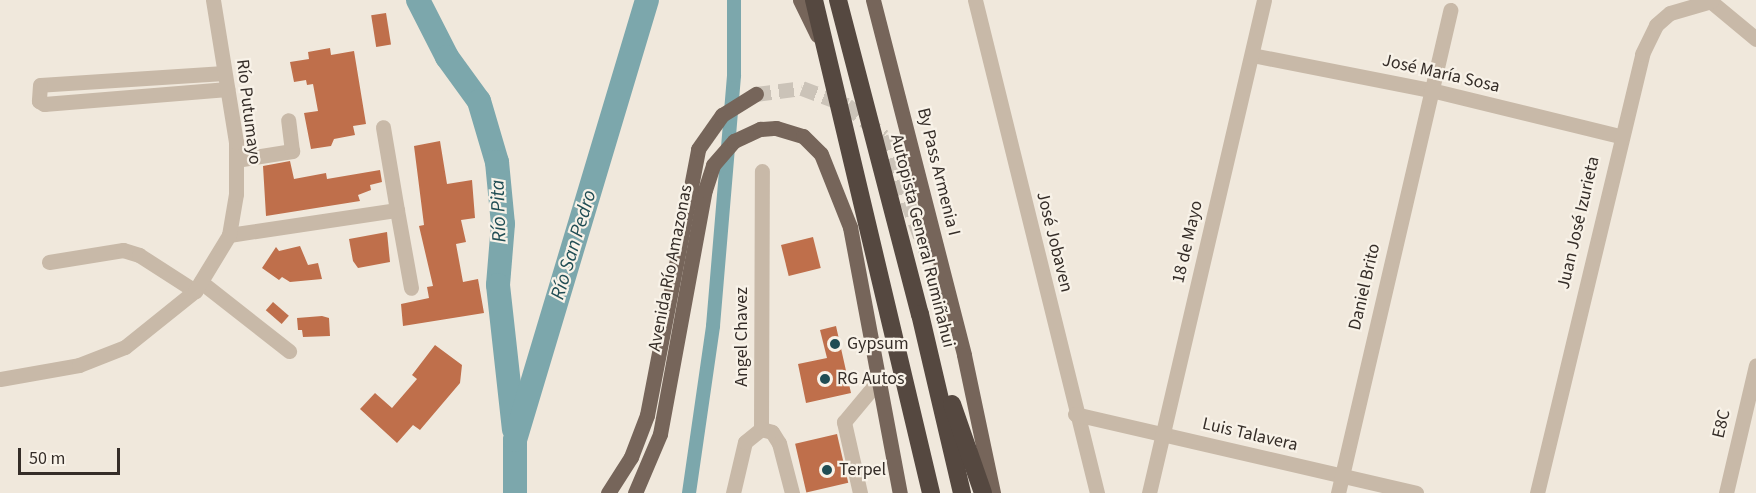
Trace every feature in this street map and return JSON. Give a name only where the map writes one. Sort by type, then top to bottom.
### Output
[{"type":"highway","points":[[814,0],[932,493]]},
{"type":"highway","name":"Autopista General Rumiñahui","points":[[838,0],[920,314],[962,493]]},
{"type":"highway","points":[[920,314],[983,493]]},
{"type":"main road","points":[[800,0],[827,56]]},
{"type":"main road","name":"By Pass Armenia I","points":[[873,0],[963,355]]},
{"type":"main road","name":"Avenida Río Amazonas","points":[[608,493],[631,457],[647,415],[693,164],[704,136],[722,115],[756,94]]},
{"type":"main road","name":"Avenida Río Amazonas","points":[[635,493],[660,434],[705,190],[713,165],[724,149],[744,136],[768,128],[786,129],[803,136],[821,154],[850,227],[900,493]]},
{"type":"main road","points":[[958,339],[993,493]]},
{"type":"street","name":"Río Putumayo","points":[[198,286],[228,235],[237,194],[236,160],[213,0]]},
{"type":"street","name":"José Jobaven","points":[[975,0],[1075,414],[1097,493]]},
{"type":"street","name":"18 de Mayo","points":[[1149,493],[1264,0]]},
{"type":"street","points":[[1710,1],[1756,39]]},
{"type":"street","name":"Juan José Izurieta","points":[[1538,493],[1619,136],[1642,54],[1656,25],[1670,13],[1710,1]]},
{"type":"street","name":"Daniel Brito","points":[[1338,493],[1450,10]]},
{"type":"street","name":"José María Sosa","points":[[1252,55],[1431,90],[1619,136]]},
{"type":"street","points":[[224,73],[40,85],[39,101],[44,104],[227,89]]},
{"type":"street","points":[[119,80],[121,98]]},
{"type":"street","points":[[236,160],[292,151],[288,120]]},
{"type":"street","points":[[383,127],[411,288]]},
{"type":"street","name":"Angel Chavez","points":[[761,429],[762,171]]},
{"type":"street","points":[[228,235],[398,210]]},
{"type":"street","points":[[49,262],[119,249],[139,255],[198,286],[289,351]]},
{"type":"street","points":[[0,379],[78,365],[116,353],[198,286]]},
{"type":"street","name":"E8C","points":[[1726,493],[1756,365]]},
{"type":"street","points":[[860,493],[844,422],[879,380]]},
{"type":"street","name":"Luis Talavera","points":[[1075,414],[1416,493]]},
{"type":"street","points":[[733,493],[744,442],[761,429],[772,432],[779,442],[792,493]]},
{"type":"building","points":[[386,13],[391,45],[376,47],[371,15]]},
{"type":"building","points":[[330,48],[331,55],[354,51],[366,124],[353,126],[355,135],[334,139],[331,146],[311,149],[304,113],[318,111],[313,84],[307,85],[306,80],[294,82],[290,62],[309,59],[308,52]]},
{"type":"building","points":[[440,141],[447,184],[472,180],[475,218],[461,220],[466,242],[456,244],[463,282],[478,279],[484,313],[403,326],[401,304],[429,298],[427,287],[433,286],[419,226],[424,225],[414,146]]},
{"type":"building","points":[[290,161],[294,179],[326,173],[327,179],[380,170],[382,182],[370,185],[371,190],[358,195],[360,201],[266,216],[263,166]]},
{"type":"building","points":[[387,232],[390,262],[358,268],[353,261],[349,239]]},
{"type":"building","points":[[813,237],[821,268],[789,276],[781,245]]},
{"type":"building","points":[[300,246],[308,265],[318,263],[322,279],[290,282],[282,277],[279,280],[262,268],[276,247],[279,251]]},
{"type":"building","points":[[273,302],[289,316],[282,324],[266,310]]},
{"type":"building","points":[[322,316],[329,318],[330,336],[303,337],[302,330],[298,330],[297,318]]},
{"type":"building","name":"RG Autos","points":[[836,326],[851,393],[806,403],[798,364],[827,358],[820,330]]},
{"type":"building","points":[[435,345],[462,365],[460,383],[420,430],[413,425],[397,443],[360,409],[375,393],[392,408],[417,379],[412,375]]},
{"type":"building","name":"Terpel","points":[[837,434],[848,483],[806,492],[795,444]]},
{"type":"waterway","name":"Río Pita","points":[[418,0],[447,57],[479,101],[497,162],[503,224],[498,285],[514,429]]},
{"type":"waterway","name":"Río San Pedro","points":[[515,493],[515,440],[647,0]]},
{"type":"waterway","points":[[689,493],[713,326],[734,75],[734,0]]},
{"type":"tunnel","points":[[756,94],[802,88],[847,105],[883,136],[944,299]]},
{"type":"place","name":"Gypsum","points":[[835,344]]},
{"type":"place","name":"RG Autos","points":[[825,379]]},
{"type":"place","name":"Terpel","points":[[827,470]]}]
